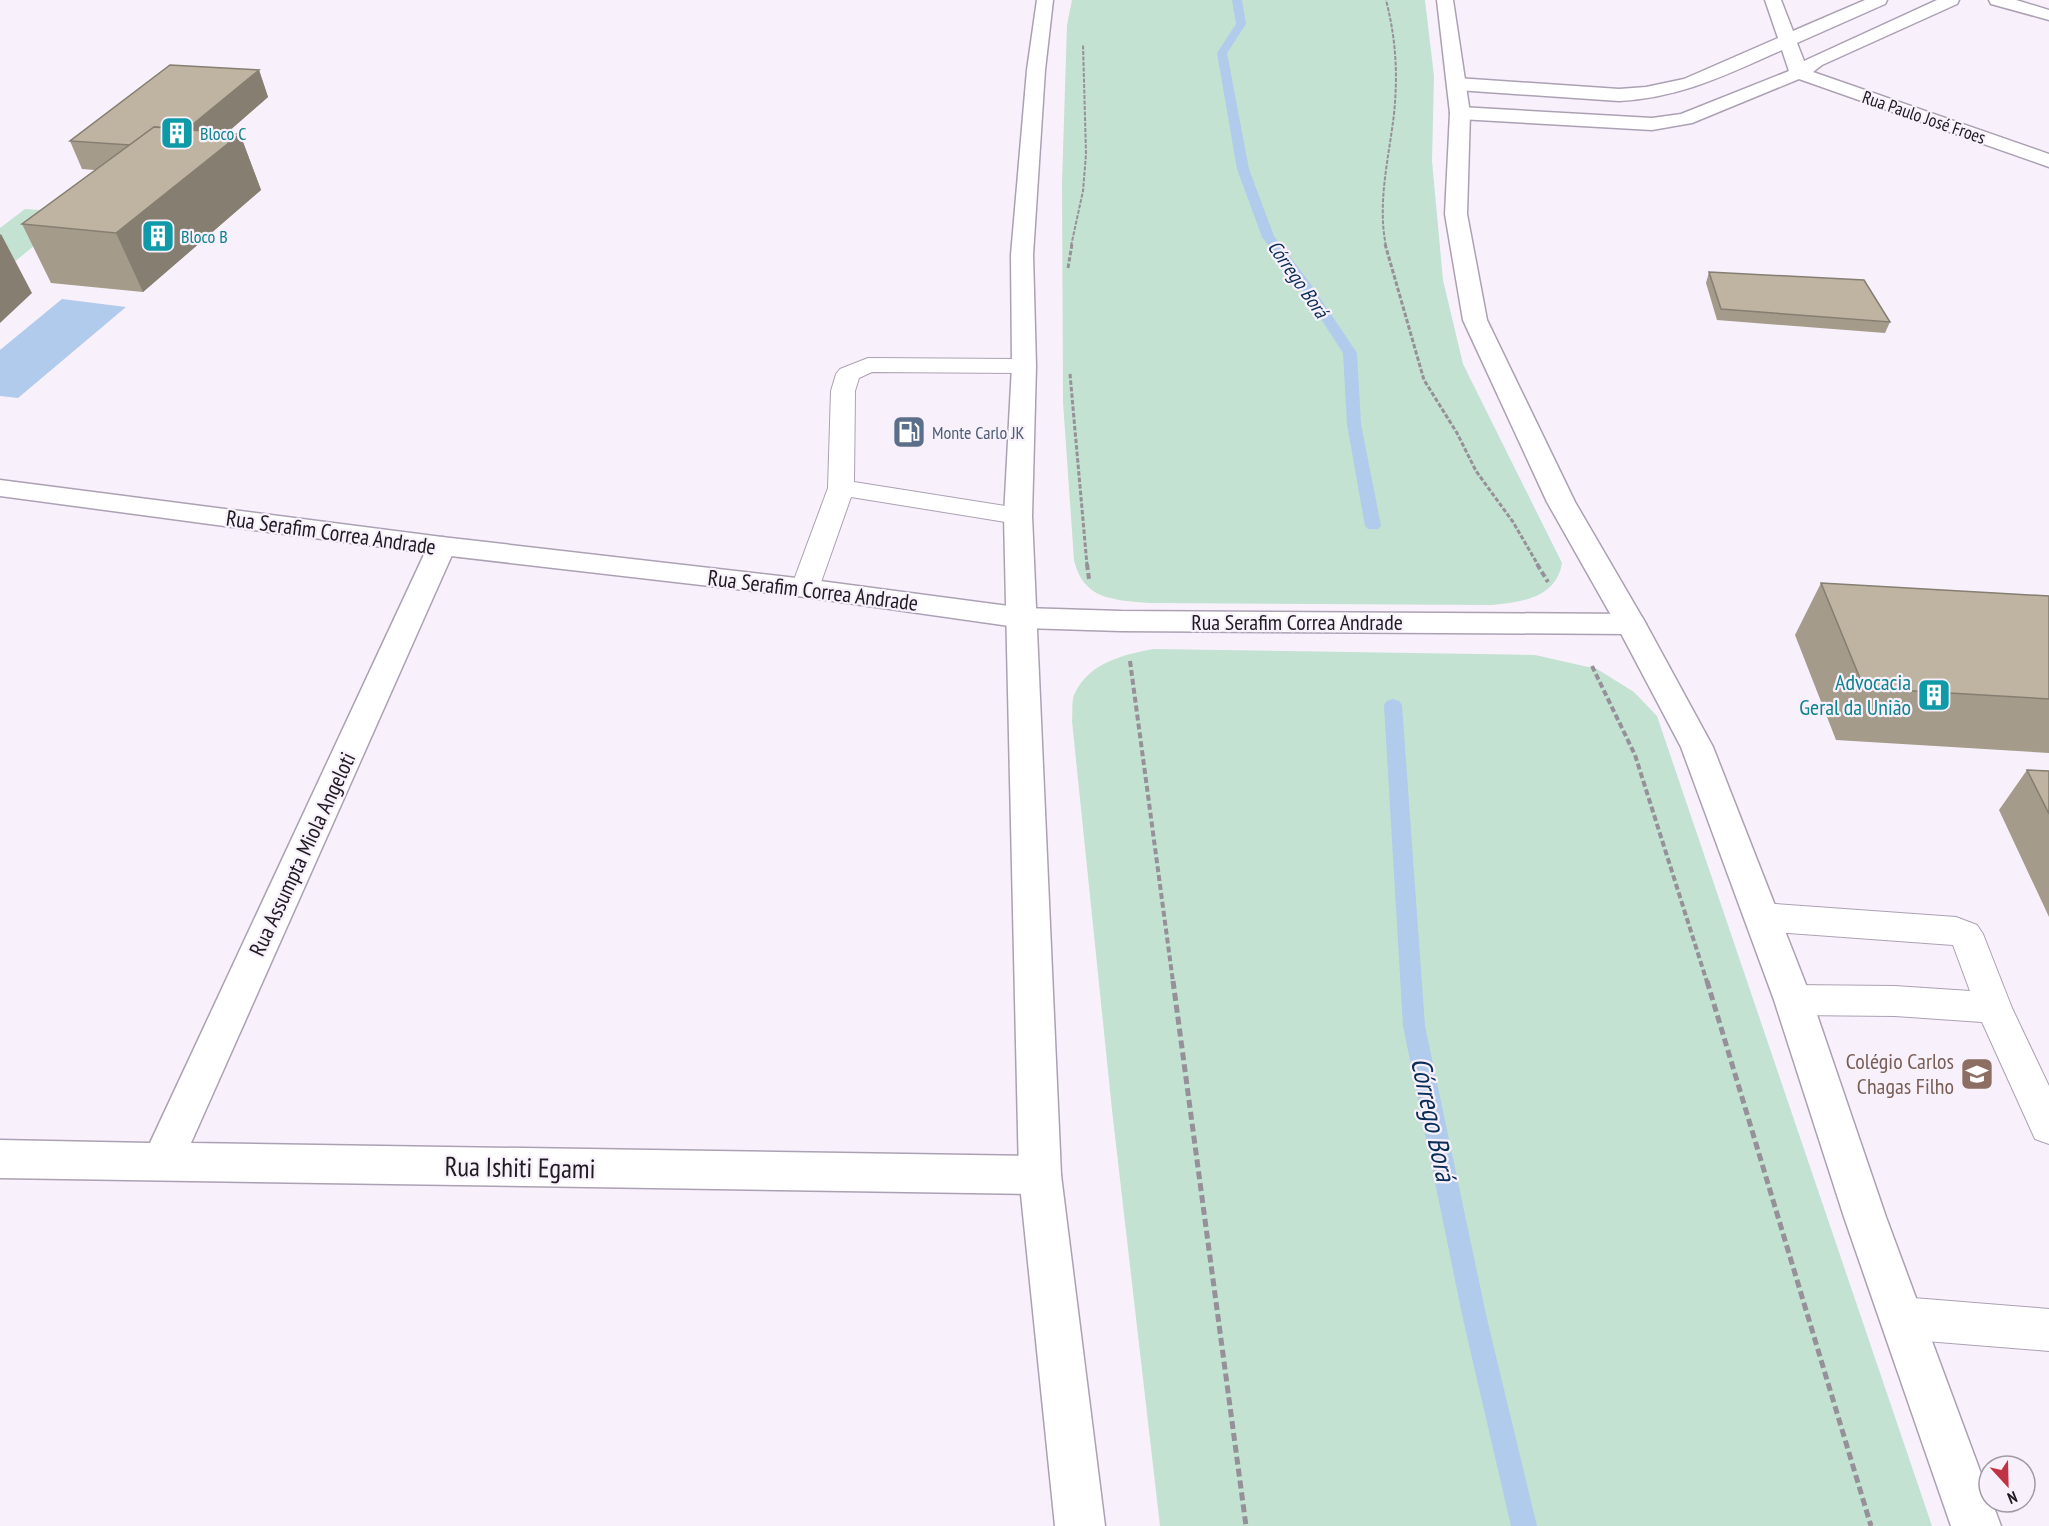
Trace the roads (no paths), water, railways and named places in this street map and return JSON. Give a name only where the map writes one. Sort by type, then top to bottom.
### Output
[{"type":"street","points":[[1045,0],[1036,70],[1022,255],[1024,366],[1018,516],[1040,1175],[1080,1526]]},
{"type":"street","points":[[1445,0],[1459,99],[1456,214],[1475,320],[1561,502],[1698,747],[1793,1000],[1865,1217],[1976,1526]]},
{"type":"street","points":[[1773,0],[1799,73]]},
{"type":"street","points":[[1459,99],[1642,94],[1690,83],[1879,0]]},
{"type":"street","points":[[1459,99],[1632,123],[1652,124],[1685,119],[1799,73],[1816,61],[1951,0]]},
{"type":"street","points":[[1997,0],[2049,15]]},
{"type":"street","name":"Rua Paulo José Froes","points":[[1799,73],[2049,161]]},
{"type":"street","points":[[1642,94],[1685,119]]},
{"type":"street","name":"Rua Serafim Correa Andrade","points":[[0,488],[442,546],[805,588],[1023,618],[1121,621],[1631,624]]},
{"type":"street","name":"Rua Assumpta Miola Angeloti","points":[[162,1161],[442,546]]},
{"type":"street","name":"Rua Ishiti Egami","points":[[0,1159],[1040,1175]]},
{"type":"lane","points":[[805,588],[841,488],[843,391],[848,375],[868,365],[1024,366]]},
{"type":"lane","points":[[841,488],[1018,516]]},
{"type":"lane","points":[[1761,917],[1956,931],[1965,935],[1971,944],[1994,1008],[2049,1127]]},
{"type":"lane","points":[[1793,1000],[1895,1001],[1994,1008]]},
{"type":"lane","points":[[1901,1318],[2049,1330]]},
{"type":"water","points":[[62,299],[126,307],[18,398],[0,396],[0,350]]},
{"type":"waterway","name":"Córrego Borá","points":[[1237,0],[1241,24],[1222,53],[1243,169],[1268,237],[1306,286],[1350,353],[1354,424],[1373,526]]},
{"type":"waterway","name":"Córrego Borá","points":[[1393,705],[1414,1026],[1475,1319],[1524,1526]]},
{"type":"place","name":"Bloco C","points":[[177,133]]},
{"type":"place","name":"Bloco B","points":[[158,236]]},
{"type":"place","name":"Monte Carlo JK","points":[[909,432]]},
{"type":"place","name":"Advocacia Geral da União","points":[[1934,695]]},
{"type":"place","name":"Colégio Carlos Chagas Filho","points":[[1977,1074]]}]
